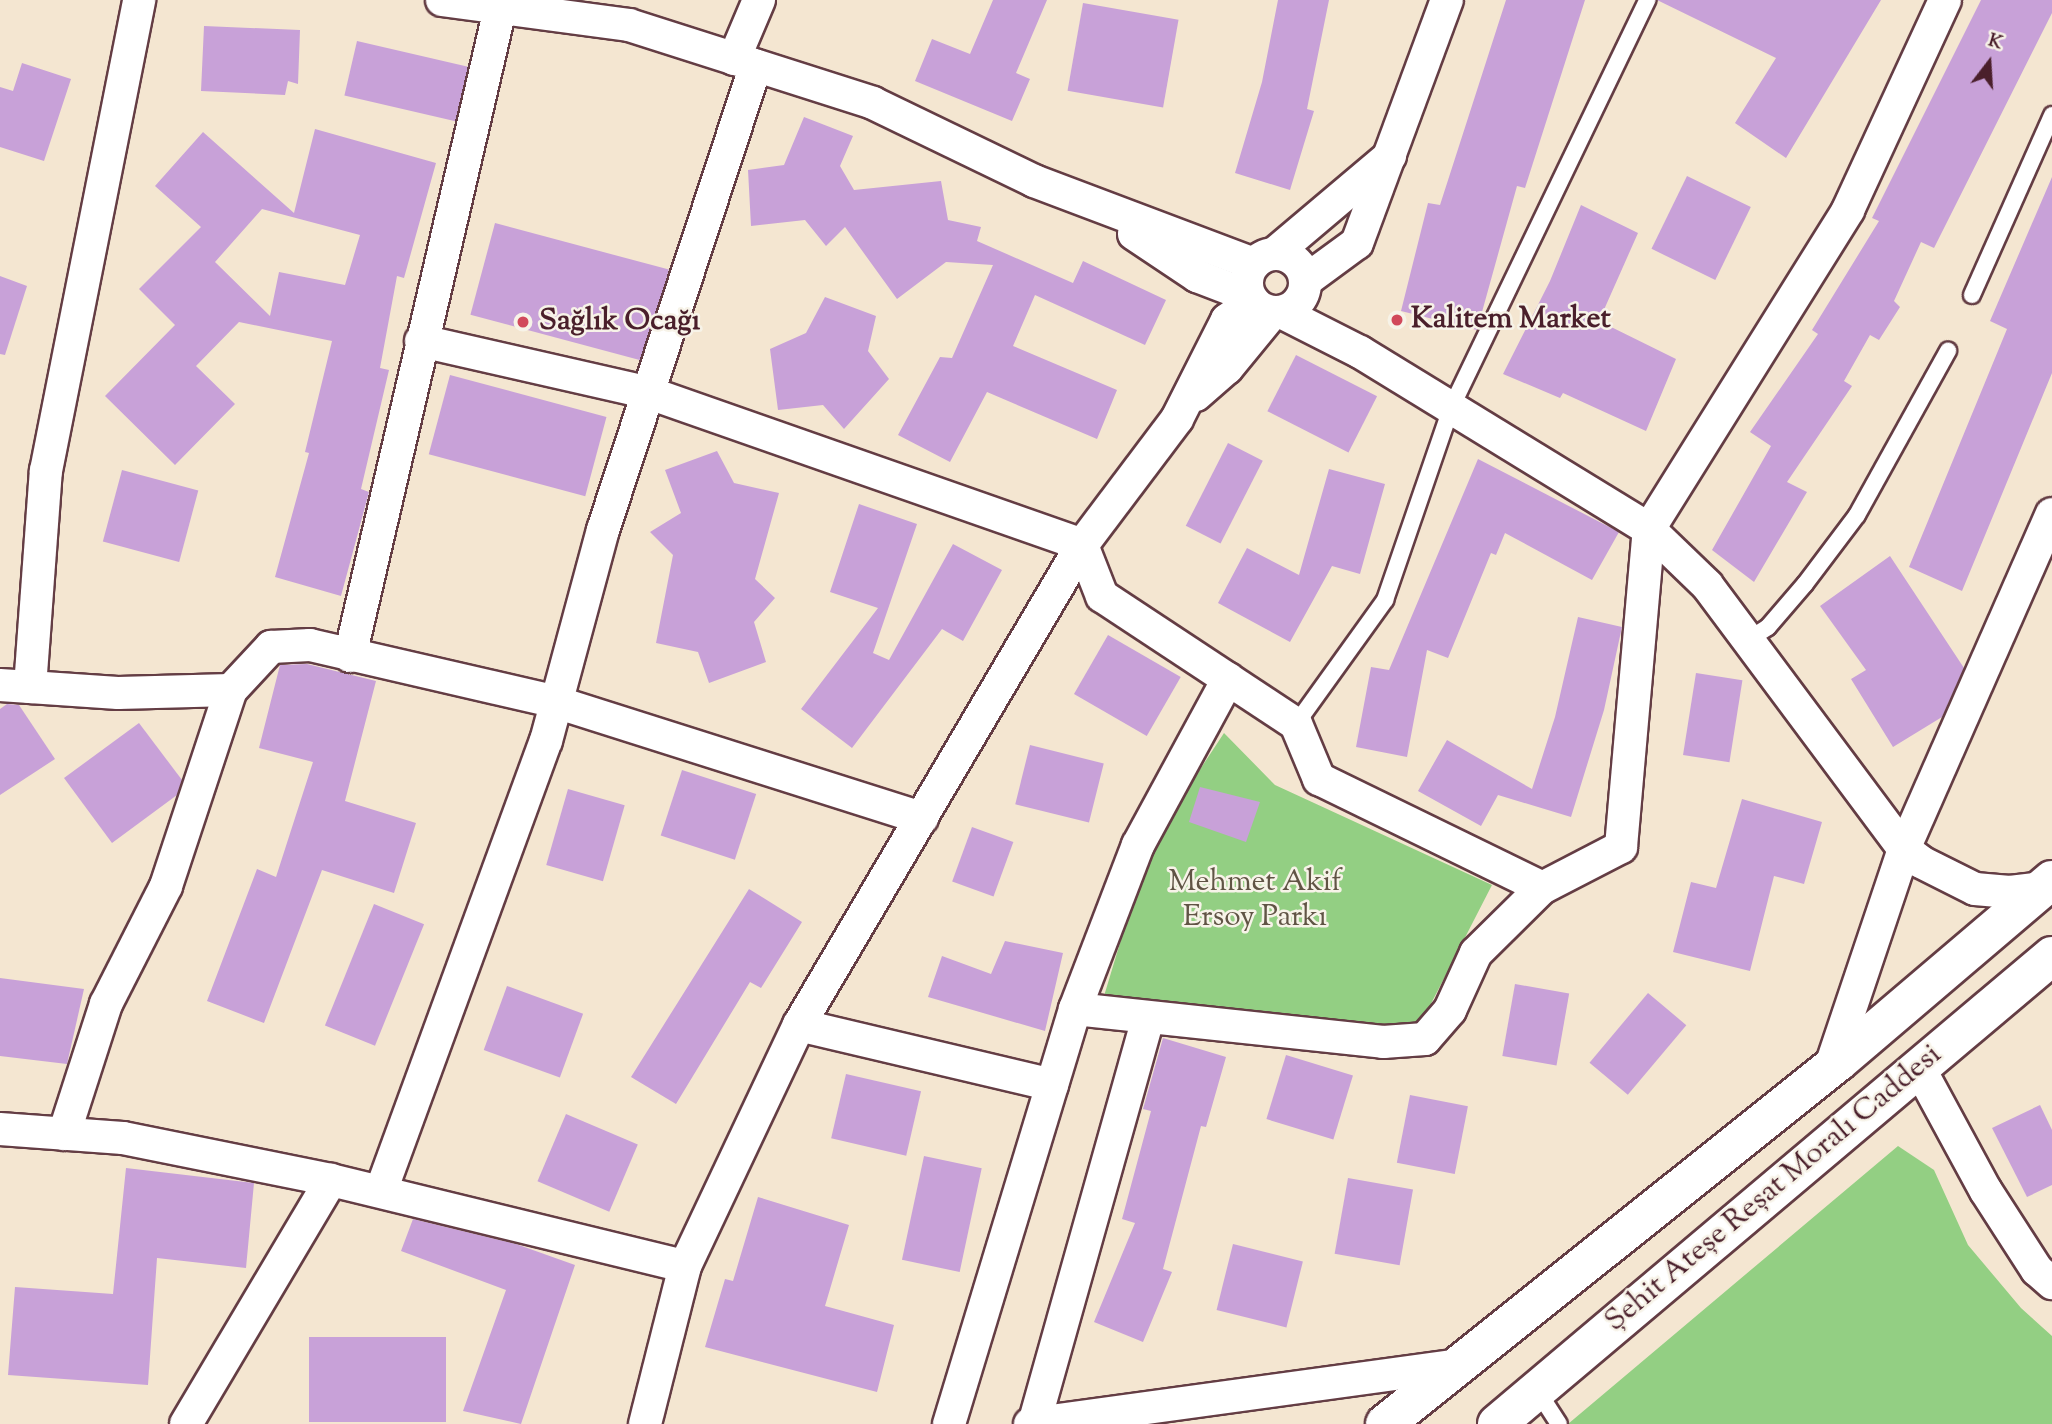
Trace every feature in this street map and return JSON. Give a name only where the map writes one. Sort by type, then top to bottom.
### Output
[{"type":"main road","points":[[1385,1424],[1830,1069],[2047,884]]},
{"type":"main road","name":"Şehit Ateşe Reşat Moralı Caddesi","points":[[1497,1424],[1918,1066],[2052,956]]},
{"type":"street","points":[[139,0],[46,471],[15,686],[118,693],[230,690]]},
{"type":"street","points":[[442,0],[501,3],[629,25],[873,103],[1089,204],[1264,259],[1295,261],[1277,299]]},
{"type":"street","points":[[382,1191],[556,702],[603,530],[649,393],[745,62],[759,0]]},
{"type":"street","points":[[645,1424],[685,1266],[799,1025],[1082,545],[1181,412],[1227,320],[1277,299],[1357,243],[1447,0]]},
{"type":"street","points":[[1075,1009],[1383,1042],[1425,1039],[1450,1010],[1476,953],[1542,888],[1621,846],[1649,528],[1848,210],[1945,0]]},
{"type":"street","points":[[350,656],[501,3]]},
{"type":"street","points":[[1391,155],[1248,274],[1277,299],[1360,352],[1649,528],[1707,585],[1904,849],[1948,878],[1975,889],[2010,892],[2047,884]]},
{"type":"street","points":[[1089,204],[1197,276],[1277,299]]},
{"type":"street","points":[[421,341],[649,393],[1082,545],[1102,596],[1296,724],[1319,779],[1542,888]]},
{"type":"street","points":[[1830,1069],[1904,849],[2052,514]]},
{"type":"street","points":[[64,1134],[106,1004],[166,886],[230,690],[271,647],[310,645],[556,702],[922,818]]},
{"type":"street","points":[[949,1424],[1075,1009],[1138,845],[1228,680]]},
{"type":"street","points":[[1149,1018],[1032,1424],[1147,1417],[1456,1366]]},
{"type":"street","points":[[799,1025],[1052,1085]]},
{"type":"street","points":[[1918,1066],[1986,1191],[2036,1270],[2052,1283]]},
{"type":"street","points":[[0,1129],[123,1138],[382,1191],[685,1266]]},
{"type":"street","points":[[186,1424],[331,1180]]},
{"type":"lane","points":[[1296,724],[1385,600],[1451,408],[1647,0]]},
{"type":"lane","points":[[1972,295],[2052,115]]},
{"type":"lane","points":[[1748,640],[1768,627],[1805,584],[1857,515],[1948,351]]},
{"type":"lane","points":[[1537,1391],[1559,1424]]},
{"type":"green space","name":"Mehmet Akif Ersoy Parkı","points":[[1224,733],[1275,785],[1492,885],[1418,1029],[1104,996],[1149,847]]},
{"type":"green space","points":[[1898,1146],[1934,1170],[1968,1245],[2021,1308],[2052,1336],[2052,1424],[1568,1424]]},
{"type":"building","points":[[993,0],[1047,0],[1016,73],[1030,79],[1012,121],[915,81],[932,39],[970,54]]},
{"type":"building","points":[[1278,0],[1329,0],[1307,109],[1314,111],[1290,190],[1235,173],[1262,82]]},
{"type":"building","points":[[1506,0],[1585,0],[1525,188],[1517,186],[1477,330],[1401,311],[1428,203],[1440,205]]},
{"type":"building","points":[[1657,0],[1881,0],[1786,158],[1735,123],[1776,58]]},
{"type":"building","points":[[1981,0],[2052,0],[2052,13],[1934,248],[1921,242],[1894,301],[1900,307],[1879,340],[1870,335],[1844,381],[1852,386],[1787,482],[1807,492],[1754,582],[1712,550],[1771,446],[1750,432],[1818,334],[1812,330],[1879,221],[1872,218]]},
{"type":"building","points":[[1083,3],[1179,20],[1163,107],[1068,91]]},
{"type":"building","points":[[204,26],[300,30],[298,84],[288,81],[285,95],[201,91]]},
{"type":"building","points":[[357,41],[468,67],[455,121],[344,96]]},
{"type":"building","points":[[22,63],[71,79],[44,161],[0,147],[0,87],[13,91]]},
{"type":"building","points":[[804,117],[853,136],[840,166],[854,190],[941,181],[948,220],[981,227],[977,241],[1073,283],[1083,261],[1166,300],[1145,345],[1035,295],[1013,346],[1117,390],[1097,439],[987,392],[950,462],[898,435],[940,357],[952,358],[993,265],[946,262],[897,299],[845,227],[826,246],[805,220],[751,226],[748,170],[784,165]]},
{"type":"building","points":[[315,129],[436,163],[404,278],[397,276],[380,368],[389,370],[361,489],[369,492],[341,596],[275,577],[309,453],[305,452],[332,341],[239,322],[196,366],[235,404],[175,465],[105,396],[175,325],[139,289],[201,227],[155,186],[203,132],[294,213]],"holes":[[[262,209],[360,235],[345,285],[279,272],[270,316],[215,262]]]},
{"type":"building","points":[[1687,176],[1751,207],[1715,280],[1651,249]]},
{"type":"building","points":[[2052,177],[2052,373],[1962,591],[1909,567],[2007,329],[1990,321]]},
{"type":"building","points":[[1581,205],[1638,233],[1599,321],[1676,359],[1646,431],[1563,393],[1560,398],[1503,374],[1550,281]]},
{"type":"building","points":[[495,223],[669,270],[644,361],[470,315]]},
{"type":"building","points":[[0,276],[27,286],[5,355],[0,354]]},
{"type":"building","points":[[825,297],[876,316],[868,351],[889,379],[844,429],[823,405],[778,410],[770,349],[806,333]]},
{"type":"building","points":[[1296,355],[1377,396],[1348,452],[1267,411]]},
{"type":"building","points":[[450,375],[606,417],[585,496],[429,454]]},
{"type":"building","points":[[1228,443],[1263,461],[1221,544],[1186,526]]},
{"type":"building","points":[[717,451],[734,483],[779,493],[755,579],[775,598],[754,622],[766,662],[709,683],[698,652],[656,643],[673,555],[650,532],[681,513],[665,470]]},
{"type":"building","points":[[1478,459],[1619,532],[1592,580],[1505,533],[1496,555],[1491,553],[1448,658],[1427,650],[1407,757],[1356,747],[1371,667],[1389,670]]},
{"type":"building","points":[[1329,469],[1385,484],[1360,574],[1332,566],[1290,642],[1218,603],[1247,548],[1299,575]]},
{"type":"building","points":[[122,470],[198,490],[179,562],[103,541]]},
{"type":"building","points":[[859,504],[917,524],[873,653],[889,660],[953,544],[1002,570],[963,641],[942,629],[852,748],[801,709],[878,608],[830,592]]},
{"type":"building","points":[[1890,556],[1964,668],[1942,717],[1893,747],[1851,679],[1866,670],[1820,606]]},
{"type":"building","points":[[1578,617],[1622,627],[1604,710],[1571,817],[1498,795],[1481,826],[1418,791],[1447,740],[1532,789],[1555,717]]},
{"type":"building","points":[[1108,635],[1181,677],[1147,736],[1074,694]]},
{"type":"building","points":[[307,664],[376,681],[345,801],[416,823],[394,893],[322,870],[264,1023],[207,1001],[257,869],[276,877],[313,762],[259,748],[280,665]]},
{"type":"building","points":[[1696,673],[1742,680],[1729,762],[1683,755]]},
{"type":"building","points":[[7,704],[19,705],[55,759],[0,795],[0,709]]},
{"type":"building","points":[[139,723],[182,780],[177,795],[112,843],[64,778]]},
{"type":"building","points":[[1030,745],[1104,763],[1089,823],[1015,804]]},
{"type":"building","points":[[682,770],[756,794],[735,860],[661,836]]},
{"type":"building","points":[[1200,787],[1260,802],[1246,842],[1189,822]]},
{"type":"building","points":[[568,789],[625,805],[603,881],[546,865]]},
{"type":"building","points":[[1742,799],[1822,822],[1804,884],[1774,876],[1750,971],[1673,952],[1691,882],[1716,888]]},
{"type":"building","points":[[972,827],[1013,842],[994,897],[952,882]]},
{"type":"building","points":[[749,889],[802,922],[761,988],[750,982],[676,1104],[631,1077]]},
{"type":"building","points":[[374,904],[424,924],[375,1046],[325,1025]]},
{"type":"building","points":[[1005,941],[1063,953],[1045,1031],[928,997],[942,956],[991,974]]},
{"type":"building","points":[[0,978],[84,989],[67,1064],[0,1056]]},
{"type":"building","points":[[1515,984],[1569,994],[1556,1065],[1502,1056]]},
{"type":"building","points":[[507,986],[583,1014],[560,1078],[484,1050]]},
{"type":"building","points":[[1648,993],[1686,1025],[1628,1095],[1590,1063]]},
{"type":"building","points":[[1163,1038],[1226,1057],[1206,1127],[1201,1126],[1163,1269],[1172,1272],[1143,1342],[1094,1322],[1135,1223],[1122,1219],[1151,1111],[1143,1109]]},
{"type":"building","points":[[1286,1055],[1353,1075],[1333,1140],[1266,1119]]},
{"type":"building","points":[[846,1074],[921,1091],[906,1156],[831,1138]]},
{"type":"building","points":[[1410,1095],[1468,1106],[1455,1174],[1397,1163]]},
{"type":"building","points":[[2040,1105],[2052,1130],[2052,1185],[2027,1197],[1992,1128]]},
{"type":"building","points":[[566,1114],[638,1144],[609,1212],[537,1181]]},
{"type":"building","points":[[924,1156],[982,1168],[960,1272],[902,1260]]},
{"type":"building","points":[[126,1168],[254,1183],[246,1268],[157,1258],[148,1385],[8,1375],[15,1287],[113,1294]]},
{"type":"building","points":[[1348,1178],[1413,1189],[1400,1265],[1335,1254]]},
{"type":"building","points":[[758,1197],[849,1225],[825,1306],[894,1325],[877,1392],[705,1347],[725,1279],[733,1281]]},
{"type":"building","points":[[413,1219],[516,1244],[575,1265],[521,1424],[463,1411],[506,1290],[401,1251]]},
{"type":"building","points":[[1233,1244],[1303,1261],[1286,1327],[1217,1310]]},
{"type":"building","points":[[309,1337],[446,1337],[446,1422],[309,1422]]},
{"type":"place","name":"Kalitem Market","points":[[1397,320]]},
{"type":"place","name":"Sağlık Ocağı","points":[[523,322]]}]
